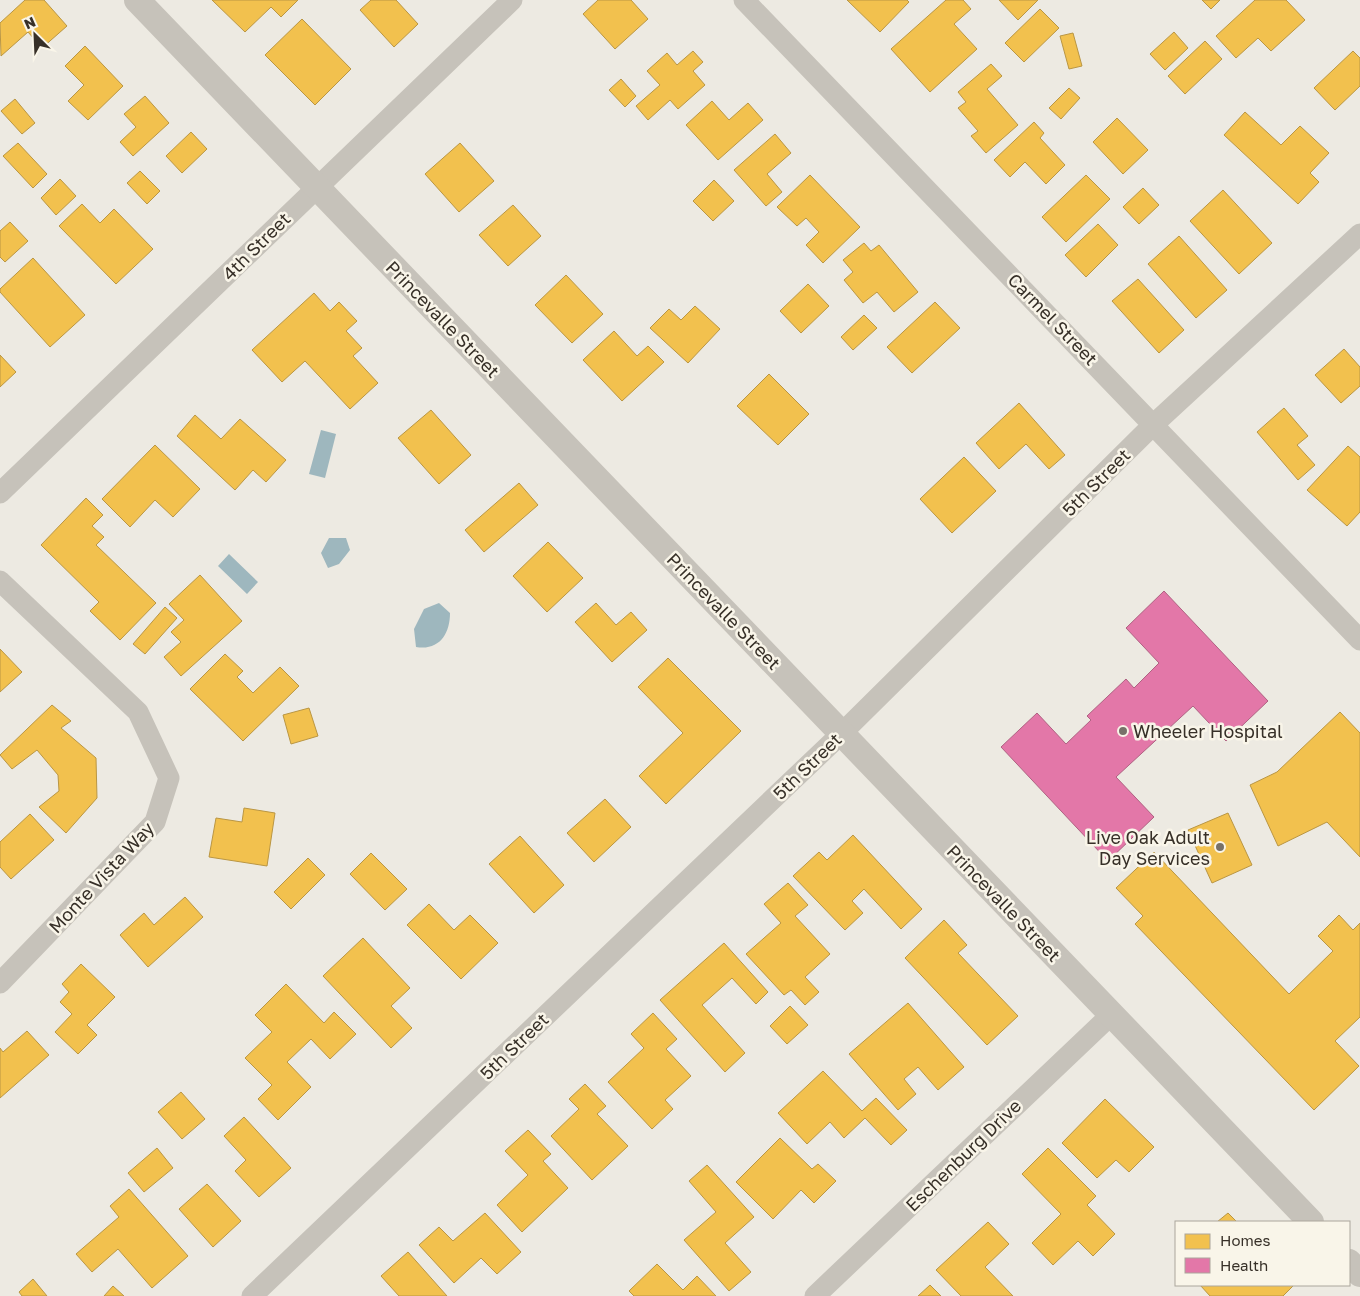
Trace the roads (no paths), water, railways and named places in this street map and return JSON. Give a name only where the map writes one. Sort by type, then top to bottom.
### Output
[{"type":"street","name":"Princevalle Street","points":[[137,0],[1310,1221]]},
{"type":"street","name":"4th Street","points":[[0,493],[512,0]]},
{"type":"street","name":"Carmel Street","points":[[744,0],[1360,640]]},
{"type":"street","name":"5th Street","points":[[252,1296],[842,733],[1154,424],[1360,234]]},
{"type":"street","name":"Monte Vista Way","points":[[0,580],[138,712],[169,778],[155,822],[0,983]]},
{"type":"street","name":"Eschenburg Drive","points":[[815,1296],[1111,1014]]},
{"type":"street","points":[[1350,1263],[1360,1274]]},
{"type":"water","points":[[321,430],[336,434],[325,478],[309,474]]},
{"type":"water","points":[[329,538],[346,538],[350,550],[339,564],[328,568],[321,553]]},
{"type":"water","points":[[229,554],[258,582],[247,594],[218,566]]},
{"type":"water","points":[[439,603],[450,613],[448,628],[445,634],[437,644],[424,648],[416,647],[414,629],[424,609]]},
{"type":"place","name":"Wheeler Hospital","points":[[1123,731]]},
{"type":"place","name":"Live Oak Adult Day Services","points":[[1220,847]]}]
